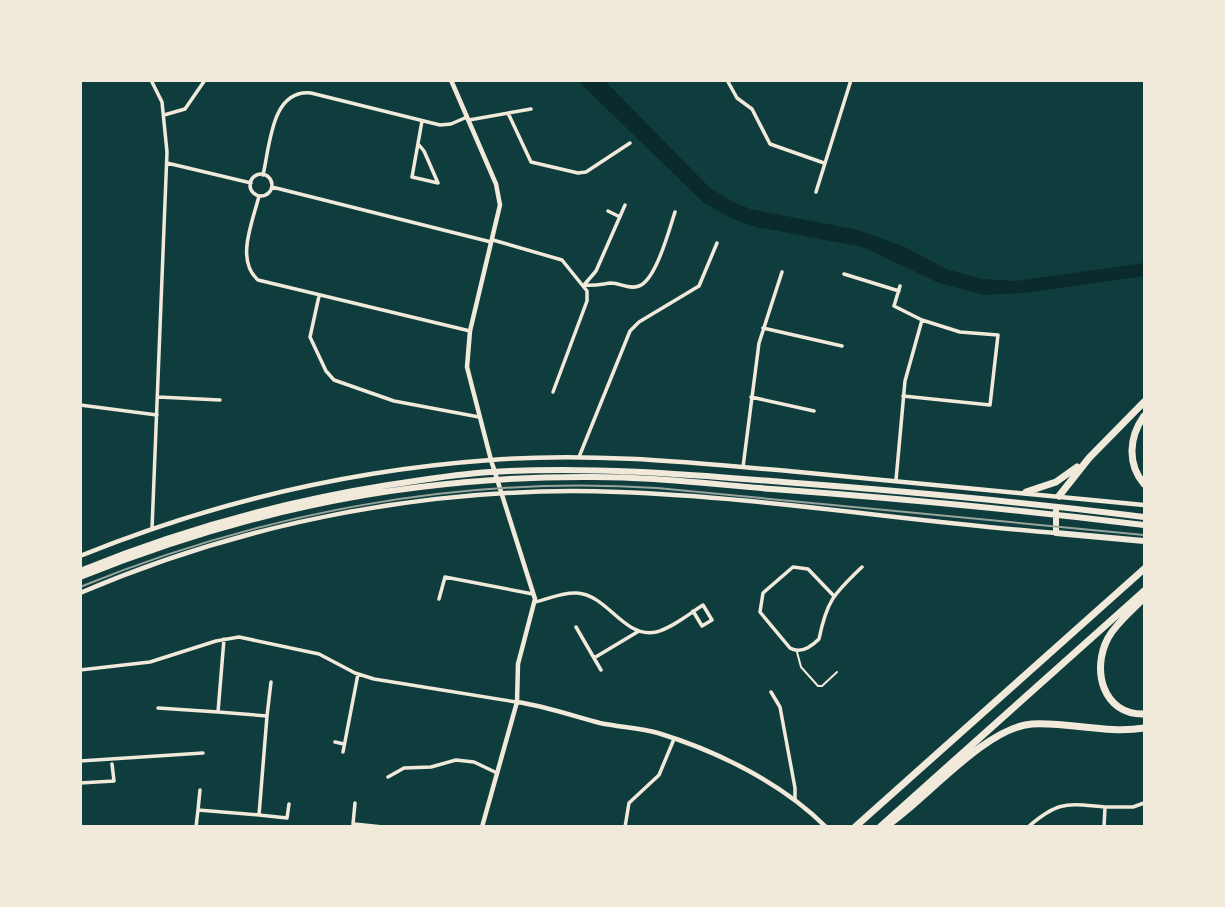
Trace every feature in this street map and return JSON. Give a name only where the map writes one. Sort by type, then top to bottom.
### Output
[{"type":"highway","points":[[1059,496],[1089,458],[1144,401]]},
{"type":"highway","points":[[1144,416],[1133,436],[1131,451],[1137,473],[1144,484]]},
{"type":"highway","points":[[1026,492],[1059,481],[1089,458]]},
{"type":"highway","points":[[855,827],[1144,569]]},
{"type":"highway","points":[[883,827],[1144,591]]},
{"type":"highway","points":[[1144,598],[1111,632],[1101,654],[1100,670],[1103,685],[1112,702],[1127,712],[1144,713]]},
{"type":"highway","points":[[883,827],[982,747],[1019,727],[1051,724],[1114,730],[1144,728]]},
{"type":"main road","points":[[80,571],[137,548],[295,502],[421,480],[495,471],[642,470],[836,485],[1056,510],[1144,525]]},
{"type":"main road","points":[[80,577],[158,547],[271,514],[381,493],[498,480],[584,477],[654,479],[1144,517]]},
{"type":"main road","points":[[1059,496],[1056,533],[1144,541]]},
{"type":"street","points":[[150,80],[160,98],[164,115],[167,163],[152,529]]},
{"type":"street","points":[[164,115],[185,109],[205,80]]},
{"type":"street","points":[[451,80],[499,192],[500,205],[470,331],[466,365],[491,460],[535,594],[518,664],[517,702],[482,827]]},
{"type":"street","points":[[727,80],[737,98],[751,108],[770,144],[824,163]]},
{"type":"street","points":[[816,192],[851,80]]},
{"type":"street","points":[[263,175],[280,107],[296,93],[311,93],[447,125],[531,109]]},
{"type":"street","points":[[508,113],[528,158],[536,165],[586,172],[630,143]]},
{"type":"street","points":[[419,145],[438,183],[412,177],[422,121]]},
{"type":"street","points":[[167,163],[251,183]]},
{"type":"street","points":[[263,175],[270,179],[272,187],[267,194],[259,196],[252,191],[251,183],[256,176],[263,175]]},
{"type":"street","points":[[272,187],[562,260],[584,285],[588,294],[553,392]]},
{"type":"street","points":[[259,196],[246,255],[250,271],[262,282],[470,331]]},
{"type":"street","points":[[584,285],[596,271],[625,205]]},
{"type":"street","points":[[608,211],[620,217]]},
{"type":"street","points":[[584,285],[599,287],[614,284],[630,288],[646,283],[653,272],[675,212]]},
{"type":"street","points":[[579,457],[632,328],[699,285],[717,243]]},
{"type":"street","points":[[743,467],[763,328],[782,272]]},
{"type":"street","points":[[844,274],[899,288],[894,306],[922,320],[960,332],[999,334],[990,405],[903,396]]},
{"type":"street","points":[[319,295],[310,337],[320,360],[334,380],[394,401],[479,417]]},
{"type":"street","points":[[896,480],[906,375],[922,320]]},
{"type":"street","points":[[763,328],[842,346]]},
{"type":"street","points":[[158,397],[220,400]]},
{"type":"street","points":[[751,397],[814,411]]},
{"type":"street","points":[[80,405],[157,415]]},
{"type":"street","points":[[80,556],[224,506],[408,468],[491,460],[579,457],[669,460],[1144,505]]},
{"type":"street","points":[[80,593],[170,558],[299,522],[404,503],[503,494],[586,491],[677,495],[1056,533]]},
{"type":"street","points":[[833,595],[808,569],[799,567],[789,570],[763,593],[761,615],[790,648],[797,651],[819,639],[822,620],[833,595],[862,567]]},
{"type":"street","points":[[439,599],[445,577],[535,594]]},
{"type":"street","points":[[535,602],[569,593],[589,595],[639,631]]},
{"type":"street","points":[[594,658],[639,631],[660,631],[693,611],[703,605],[712,620],[702,626],[693,611]]},
{"type":"street","points":[[576,627],[601,670]]},
{"type":"street","points":[[80,670],[150,662],[224,639],[249,638],[319,654],[358,674],[387,681],[517,702],[618,727],[657,733],[737,765],[794,801],[826,827]]},
{"type":"street","points":[[218,712],[224,639]]},
{"type":"street","points":[[343,752],[358,674]]},
{"type":"street","points":[[259,815],[271,682]]},
{"type":"street","points":[[771,692],[781,710],[795,788],[794,801]]},
{"type":"street","points":[[159,708],[267,716]]},
{"type":"street","points":[[625,827],[629,803],[657,778],[674,739]]},
{"type":"street","points":[[335,742],[344,744]]},
{"type":"street","points":[[80,761],[203,753]]},
{"type":"street","points":[[388,777],[404,768],[427,767],[456,760],[474,762],[497,773]]},
{"type":"street","points":[[80,783],[114,781],[112,764]]},
{"type":"street","points":[[196,827],[200,790]]},
{"type":"street","points":[[355,803],[353,825],[383,827]]},
{"type":"street","points":[[1028,827],[1049,810],[1061,805],[1133,807],[1144,803]]},
{"type":"street","points":[[198,810],[287,818],[289,804]]},
{"type":"street","points":[[1104,827],[1105,807]]},
{"type":"lane","points":[[797,651],[801,667],[818,686],[822,686],[837,672]]},
{"type":"water","points":[[578,81],[605,81],[710,188],[750,209],[858,230],[905,247],[946,269],[982,279],[1016,281],[1144,263],[1144,276],[1024,293],[984,295],[939,283],[863,247],[756,227],[735,220],[704,203]]},
{"type":"tram line","points":[[80,587],[219,538],[291,520],[436,494],[510,488],[584,485],[657,488],[1144,535]]}]
